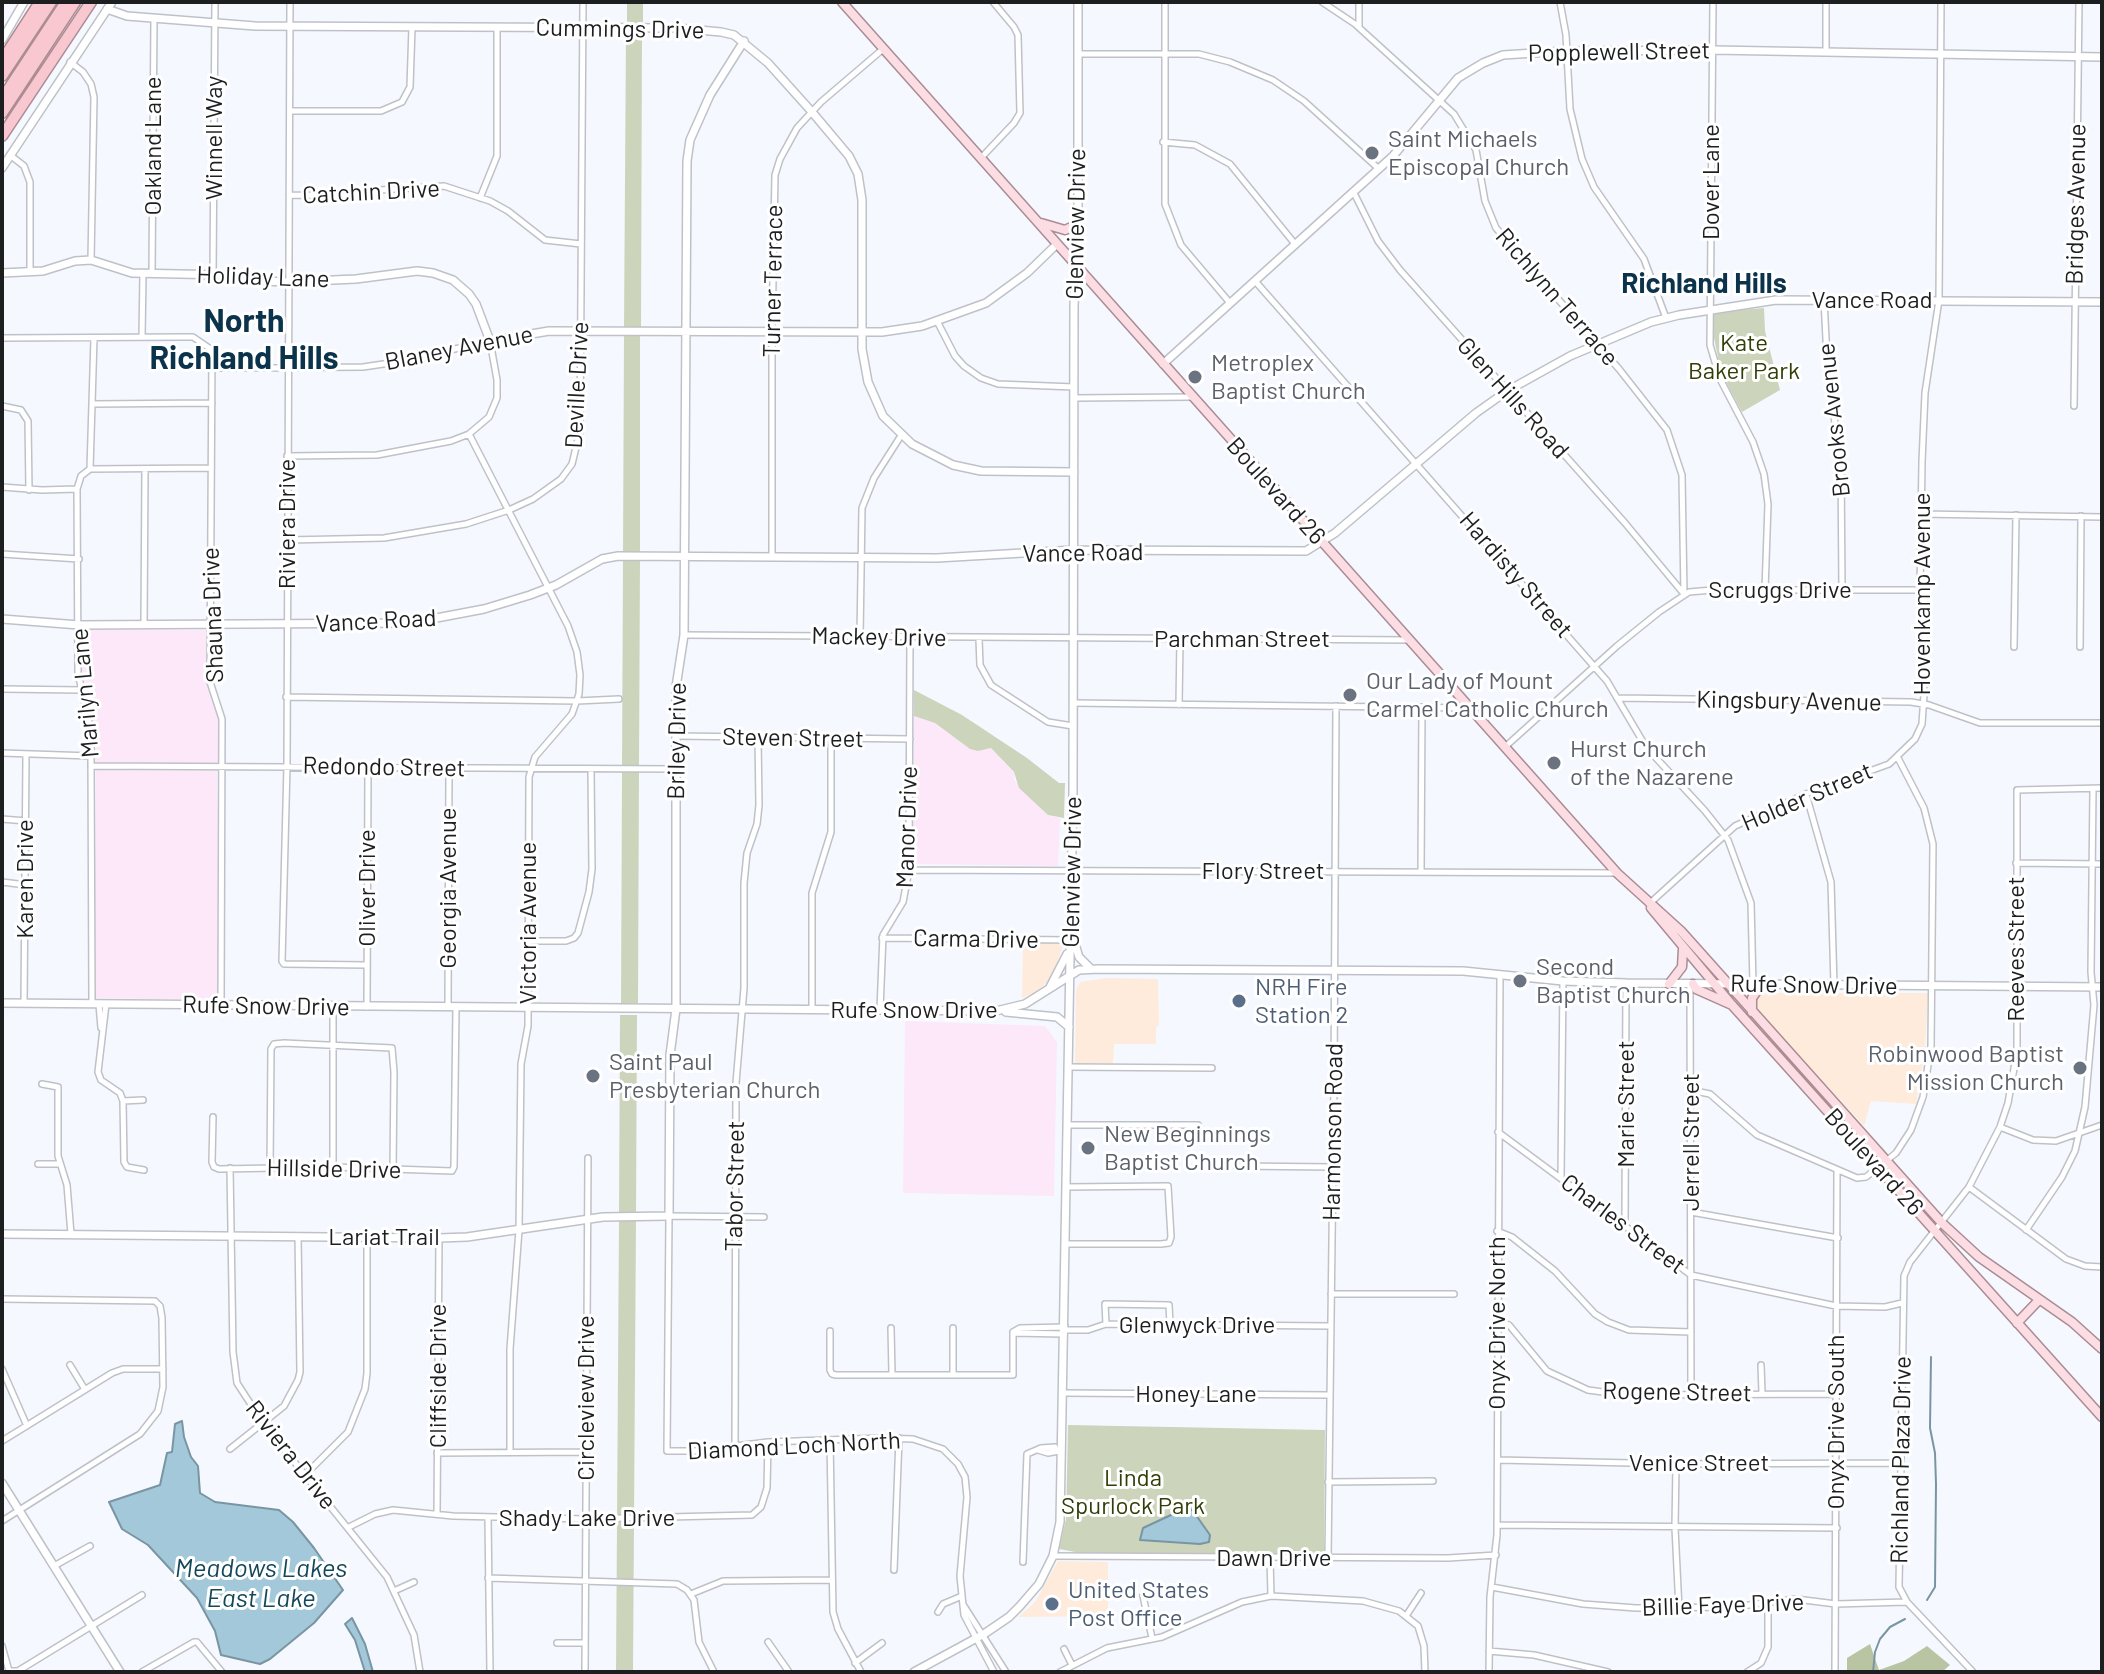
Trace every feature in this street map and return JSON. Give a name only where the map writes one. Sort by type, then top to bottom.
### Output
[{"type":"highway","points":[[2,61],[40,2]]},
{"type":"highway","points":[[2,76],[51,2]]},
{"type":"highway","points":[[2,99],[66,2]]},
{"type":"highway","points":[[2,113],[75,2]]},
{"type":"highway","points":[[2,136],[91,2]]},
{"type":"highway","points":[[74,27],[106,4]]},
{"type":"main road","name":"Boulevard 26","points":[[842,2],[1617,873],[1681,931],[1879,1166],[1939,1227],[2072,1322],[2102,1349]]},
{"type":"main road","points":[[1039,223],[1065,230],[1078,224]]},
{"type":"main road","points":[[1056,245],[1078,224]]},
{"type":"main road","name":"Boulevard 26","points":[[1648,904],[1732,1005],[1887,1160],[2017,1323],[2102,1417]]},
{"type":"main road","points":[[1669,984],[1682,967],[1683,948]]},
{"type":"main road","points":[[1692,984],[1696,989],[1732,1005]]},
{"type":"main road","points":[[1752,1012],[1752,998],[1758,984]]},
{"type":"main road","points":[[2017,1323],[2039,1300]]},
{"type":"street","points":[[2,40],[6,26],[24,2]]},
{"type":"street","name":"Winnell Way","points":[[213,275],[215,2]]},
{"type":"street","name":"Riviera Drive","points":[[290,2],[287,766],[282,961],[284,964],[367,965]]},
{"type":"street","name":"Deville Drive","points":[[288,540],[402,536],[466,524],[533,499],[561,479],[575,456],[580,431],[583,2]]},
{"type":"street","points":[[980,159],[1020,113],[1018,35],[993,2]]},
{"type":"street","name":"Glenview Drive","points":[[914,1672],[984,1634],[1020,1606],[1039,1584],[1053,1556],[1060,1522],[1073,726],[1078,2]]},
{"type":"street","points":[[1165,2],[1163,193],[1170,221],[1181,245],[1231,304]]},
{"type":"street","name":"Richlynn Terrace","points":[[1322,2],[1359,28],[1440,100],[1466,130],[1476,150],[1485,201],[1496,228],[1656,413],[1674,446],[1682,475],[1684,595]]},
{"type":"street","points":[[1359,2],[1359,28]]},
{"type":"street","points":[[1560,2],[1570,109],[1582,159],[1594,187],[1644,259],[1666,318]]},
{"type":"street","name":"Dover Lane","points":[[1713,2],[1710,345],[1715,367],[1753,442],[1764,474],[1768,504],[1765,590]]},
{"type":"street","points":[[1826,2],[1826,53]]},
{"type":"street","name":"Hovenkamp Avenue","points":[[1898,758],[1919,731],[1924,704],[1921,514],[1925,393],[1939,300],[1941,2]]},
{"type":"street","name":"Bridges Avenue","points":[[2074,406],[2079,2]]},
{"type":"street","points":[[2,168],[106,4]]},
{"type":"street","name":"Cummings Drive","points":[[106,4],[119,15],[237,25],[703,29],[734,35],[768,63],[812,112],[849,156],[858,174],[862,200],[864,361],[874,401],[883,416],[925,452],[966,469],[1074,472]]},
{"type":"street","name":"Oakland Lane","points":[[142,337],[147,273],[154,18]]},
{"type":"street","points":[[290,111],[381,111],[402,102],[410,87],[412,26]]},
{"type":"street","points":[[480,198],[497,156],[497,27]]},
{"type":"street","name":"Briley Drive","points":[[670,1452],[667,1451],[670,1055],[676,1009],[676,687],[684,635],[688,150],[710,95],[744,41]]},
{"type":"street","name":"Turner Terrace","points":[[772,557],[775,175],[787,145],[812,112],[884,49]]},
{"type":"street","name":"Popplewell Street","points":[[1163,364],[1379,169],[1406,142],[1458,78],[1503,55],[1566,51],[1713,50],[2102,57]]},
{"type":"street","points":[[1078,54],[1209,56],[1248,69],[1282,86],[1333,125],[1379,169]]},
{"type":"street","points":[[70,62],[91,84],[94,97],[91,260]]},
{"type":"street","points":[[1163,142],[1195,145],[1230,164],[1295,245]]},
{"type":"street","points":[[10,155],[24,166],[30,182],[30,273]]},
{"type":"street","name":"Catchin Drive","points":[[289,195],[354,196],[380,190],[444,186],[508,211],[545,240],[581,244]]},
{"type":"street","name":"Glen Hills Road","points":[[1354,193],[1371,229],[1393,260],[1625,523],[1684,595]]},
{"type":"street","name":"Blaney Avenue","points":[[212,368],[363,367],[533,332],[862,332],[906,329],[986,303],[1027,273],[1056,245]]},
{"type":"street","name":"Holiday Lane","points":[[2,273],[30,273],[91,260],[132,273],[213,275],[288,282],[356,279],[417,271],[433,273],[453,280],[469,294],[490,341]]},
{"type":"street","name":"Hardisty Street","points":[[1255,281],[1594,666],[1646,747],[1724,835],[1751,903],[1758,984]]},
{"type":"street","name":"Brooks Avenue","points":[[1824,299],[1828,378],[1841,462],[1842,590]]},
{"type":"street","name":"Vance Road","points":[[2,619],[144,626],[374,625],[426,621],[484,609],[549,588],[609,557],[969,557],[1074,550],[1311,550],[1476,413],[1507,391],[1637,326],[1666,318],[1776,300],[2102,302]]},
{"type":"street","points":[[937,321],[955,356],[981,378],[998,384],[1074,387]]},
{"type":"street","points":[[2,338],[193,337],[212,350],[212,368]]},
{"type":"street","points":[[90,469],[94,338]]},
{"type":"street","points":[[287,456],[377,455],[451,441],[469,434],[489,417],[496,405],[497,380],[490,341]]},
{"type":"street","name":"Shauna Drive","points":[[212,368],[210,682],[222,719],[221,1005]]},
{"type":"street","points":[[1074,398],[1191,397]]},
{"type":"street","points":[[92,404],[212,403]]},
{"type":"street","points":[[2,406],[21,410],[28,421],[29,490]]},
{"type":"street","points":[[469,434],[549,588],[577,652],[580,675],[572,714],[535,757],[531,769]]},
{"type":"street","points":[[860,637],[861,517],[866,496],[887,455],[902,434]]},
{"type":"street","points":[[2,487],[77,489],[81,476],[90,469],[211,468]]},
{"type":"street","points":[[144,626],[145,469]]},
{"type":"street","name":"Marilyn Lane","points":[[77,489],[78,673],[91,732],[102,1037],[98,1067],[100,1078],[120,1093],[123,1101]]},
{"type":"street","points":[[1921,514],[2102,517]]},
{"type":"street","points":[[2014,647],[2016,515]]},
{"type":"street","points":[[2080,647],[2081,516]]},
{"type":"street","points":[[2,554],[79,559]]},
{"type":"street","name":"Scruggs Drive","points":[[1505,747],[1594,666],[1684,595],[1712,590],[1920,590]]},
{"type":"street","name":"Mackey Drive","points":[[684,635],[1074,638]]},
{"type":"street","name":"Manor Drive","points":[[880,1010],[882,938],[903,902],[909,870],[910,638]]},
{"type":"street","name":"Parchman Street","points":[[1074,638],[1410,640]]},
{"type":"street","points":[[980,639],[980,665],[991,685],[1048,722],[1073,726]]},
{"type":"street","points":[[1179,705],[1180,639]]},
{"type":"street","points":[[2,689],[81,690]]},
{"type":"street","points":[[286,697],[619,699]]},
{"type":"street","name":"Kingsbury Avenue","points":[[1617,698],[1924,704],[1980,723],[2102,723]]},
{"type":"street","points":[[1073,703],[1470,708]]},
{"type":"street","name":"Harmonson Road","points":[[1328,1558],[1336,706]]},
{"type":"street","points":[[1421,872],[1422,707]]},
{"type":"street","name":"Steven Street","points":[[676,736],[910,739]]},
{"type":"street","name":"Tabor Street","points":[[735,1446],[736,1083],[743,1009],[744,883],[747,853],[757,824],[759,805],[758,737]]},
{"type":"street","points":[[812,1010],[812,893],[831,832],[831,738]]},
{"type":"street","points":[[2,753],[91,756]]},
{"type":"street","name":"Karen Drive","points":[[24,1004],[26,755]]},
{"type":"street","points":[[1690,1090],[1710,1094],[1757,1135],[1857,1178],[1866,1177],[1896,1153],[1911,1130],[1923,1097],[1930,1063],[1933,844],[1924,808],[1898,758]]},
{"type":"street","name":"Holder Street","points":[[1648,904],[1735,826],[1898,758]]},
{"type":"street","name":"Redondo Street","points":[[91,766],[676,769]]},
{"type":"street","name":"Oliver Drive","points":[[367,1008],[368,768]]},
{"type":"street","name":"Georgia Avenue","points":[[449,769],[454,1169]]},
{"type":"street","name":"Victoria Avenue","points":[[510,1452],[510,1349],[519,1230],[521,1064],[528,1009],[531,769]]},
{"type":"street","points":[[528,941],[566,941],[578,933],[592,869],[591,769]]},
{"type":"street","points":[[2026,1230],[2062,1177],[2080,1135],[2098,987],[2091,972],[2093,789],[2102,788]]},
{"type":"street","name":"Reeves Street","points":[[1939,1227],[1969,1187],[2000,1127],[2016,1054],[2017,790],[2093,789]]},
{"type":"street","points":[[1806,794],[1831,882],[1834,985]]},
{"type":"street","points":[[2,819],[26,821]]},
{"type":"street","points":[[2016,863],[2102,864]]},
{"type":"street","name":"Flory Street","points":[[909,870],[1617,873]]},
{"type":"street","points":[[2,882],[26,885]]},
{"type":"street","points":[[1070,926],[1079,957],[1092,969]]},
{"type":"street","name":"Carma Drive","points":[[882,938],[1070,944]]},
{"type":"street","points":[[1049,989],[1070,944]]},
{"type":"street","name":"Rufe Snow Drive","points":[[2,1003],[996,1011],[1025,1004],[1069,975],[1092,969],[1500,973],[1563,981],[1669,984],[2098,987]]},
{"type":"street","name":"Onyx Drive North","points":[[1489,1672],[1497,1525],[1500,973]]},
{"type":"street","points":[[1561,1178],[1563,981]]},
{"type":"street","name":"Marie Street","points":[[1625,1225],[1626,983]]},
{"type":"street","name":"Jerrell Street","points":[[1691,1395],[1692,984]]},
{"type":"street","points":[[333,1007],[333,1167]]},
{"type":"street","points":[[996,1011],[1057,1017],[1069,1027]]},
{"type":"street","points":[[270,1169],[271,1049],[274,1044],[333,1044],[392,1048],[393,1170]]},
{"type":"street","points":[[1068,1067],[1212,1068]]},
{"type":"street","points":[[42,1084],[58,1087],[59,1164],[67,1185],[71,1234]]},
{"type":"street","points":[[143,1100],[123,1101],[124,1162],[127,1167],[144,1170]]},
{"type":"street","name":"Hillside Drive","points":[[213,1117],[214,1167],[454,1169]]},
{"type":"street","points":[[1068,1125],[1198,1125]]},
{"type":"street","points":[[2000,1127],[2033,1140],[2049,1141],[2080,1135],[2102,1125]]},
{"type":"street","name":"Charles Street","points":[[1498,1132],[1691,1275],[1836,1306],[1885,1307],[1902,1303]]},
{"type":"street","name":"Circleview Drive","points":[[585,1672],[588,1158]]},
{"type":"street","points":[[38,1164],[59,1164]]},
{"type":"street","points":[[1236,1166],[1333,1167]]},
{"type":"street","name":"Riviera Drive","points":[[230,1168],[235,1375],[244,1396],[263,1423],[379,1565],[414,1635],[420,1672]]},
{"type":"street","name":"Onyx Drive South","points":[[1835,1672],[1837,1171]]},
{"type":"street","points":[[1066,1244],[1169,1243],[1171,1237],[1168,1186],[1067,1187]]},
{"type":"street","points":[[1969,1187],[2066,1259],[2085,1266],[2102,1267]]},
{"type":"street","points":[[1691,1212],[1838,1238]]},
{"type":"street","name":"Lariat Trail","points":[[2,1234],[439,1238],[587,1220],[669,1216],[764,1217]]},
{"type":"street","name":"Richland Plaza Drive","points":[[1907,1602],[1899,1587],[1902,1303],[1907,1269],[1939,1227]]},
{"type":"street","points":[[1497,1231],[1512,1237],[1555,1271],[1595,1314],[1608,1322],[1629,1330],[1691,1332]]},
{"type":"street","points":[[230,1449],[284,1406],[300,1372],[298,1236]]},
{"type":"street","points":[[306,1474],[348,1432],[365,1389],[367,1238]]},
{"type":"street","name":"Cliffside Drive","points":[[437,1514],[439,1238]]},
{"type":"street","points":[[1331,1294],[1454,1294]]},
{"type":"street","points":[[2,1299],[155,1301],[160,1306],[162,1318],[163,1369],[158,1411],[140,1434],[2,1521]]},
{"type":"street","points":[[1106,1324],[1105,1304],[1169,1305],[1170,1324]]},
{"type":"street","name":"Rogene Street","points":[[1498,1322],[1509,1325],[1547,1371],[1577,1387],[1609,1394],[1836,1394]]},
{"type":"street","name":"Glenwyck Drive","points":[[953,1374],[1013,1375],[1013,1333],[1088,1330],[1106,1324],[1330,1326]]},
{"type":"street","points":[[891,1328],[892,1374]]},
{"type":"street","points":[[830,1331],[832,1374],[953,1374],[953,1328]]},
{"type":"street","points":[[70,1365],[84,1388]]},
{"type":"street","points":[[1761,1365],[1762,1393]]},
{"type":"street","points":[[2,1369],[27,1426]]},
{"type":"street","points":[[2,1441],[84,1388],[123,1369],[163,1369]]},
{"type":"street","name":"Honey Lane","points":[[1064,1393],[1328,1395]]},
{"type":"street","points":[[894,1570],[899,1438]]},
{"type":"street","name":"Diamond Loch North","points":[[670,1452],[768,1442],[899,1438],[927,1442],[943,1449],[958,1464],[965,1477],[967,1497],[960,1576],[964,1615],[994,1672]]},
{"type":"street","points":[[830,1440],[831,1580],[835,1623],[861,1672]]},
{"type":"street","name":"Shady Lake Drive","points":[[349,1527],[382,1512],[409,1510],[488,1518],[736,1517],[754,1514],[764,1501],[767,1488],[768,1442]]},
{"type":"street","points":[[1023,1562],[1027,1454],[1033,1450],[1048,1453],[1060,1451]]},
{"type":"street","points":[[437,1453],[586,1452]]},
{"type":"street","name":"Venice Street","points":[[1497,1460],[1676,1464],[1900,1463]]},
{"type":"street","points":[[1676,1464],[1679,1609]]},
{"type":"street","points":[[1328,1482],[1433,1481]]},
{"type":"street","points":[[2,1483],[120,1672]]},
{"type":"street","points":[[488,1518],[490,1672]]},
{"type":"street","points":[[1497,1525],[1837,1528]]},
{"type":"street","points":[[54,1566],[90,1546]]},
{"type":"street","name":"Dawn Drive","points":[[1053,1556],[1328,1558],[1496,1555]]},
{"type":"street","points":[[1270,1558],[1271,1596]]},
{"type":"street","points":[[488,1578],[672,1582],[691,1594],[697,1614],[699,1642],[714,1672]]},
{"type":"street","points":[[691,1594],[723,1581],[831,1580]]},
{"type":"street","points":[[394,1591],[414,1582]]},
{"type":"street","name":"Billie Faye Drive","points":[[1492,1587],[1583,1604],[1679,1609],[1743,1606],[1796,1599],[1836,1604],[1907,1602]]},
{"type":"street","points":[[1406,1616],[1421,1593]]},
{"type":"street","points":[[2,1646],[9,1671],[15,1672],[142,1595]]},
{"type":"street","points":[[938,1612],[943,1604],[962,1596]]},
{"type":"street","points":[[1143,1596],[1152,1638]]},
{"type":"street","points":[[1060,1672],[1107,1648],[1170,1634],[1242,1602],[1271,1596],[1384,1605],[1418,1626],[1423,1640],[1425,1672]]},
{"type":"street","points":[[1747,1672],[1761,1663],[1768,1647],[1768,1602]]},
{"type":"street","points":[[1907,1602],[1973,1672]]},
{"type":"street","name":"Diamond Loch North","points":[[964,1605],[1006,1672]]},
{"type":"street","points":[[142,1672],[194,1642],[222,1672]]},
{"type":"street","points":[[768,1642],[789,1672]]},
{"type":"street","points":[[557,1643],[585,1643]]},
{"type":"street","points":[[855,1663],[882,1643]]},
{"type":"street","points":[[1064,1649],[1072,1665]]},
{"type":"street","points":[[1489,1651],[1534,1655],[1608,1672]]},
{"type":"shaded area","points":[[82,629],[206,630],[207,679],[219,714],[219,763],[94,763],[92,724],[81,671]]},
{"type":"shaded area","points":[[914,716],[935,723],[970,749],[991,748],[1014,773],[1014,780],[1048,815],[1060,818],[1058,866],[915,864]]},
{"type":"shaded area","points":[[96,770],[217,771],[218,1000],[94,998]]},
{"type":"shaded area","points":[[1023,942],[1063,946],[1051,979],[1036,992],[1022,998]]},
{"type":"shaded area","points":[[1107,978],[1158,979],[1159,1026],[1156,1027],[1156,1044],[1114,1044],[1113,1063],[1075,1063],[1076,990],[1080,982]]},
{"type":"shaded area","points":[[1928,993],[1925,1051],[1916,1104],[1871,1101],[1864,1126],[1760,1013],[1755,1002],[1756,994]]},
{"type":"shaded area","points":[[905,1021],[1045,1026],[1057,1042],[1054,1196],[903,1193]]},
{"type":"shaded area","points":[[1058,1561],[1108,1562],[1108,1616],[1018,1617],[1035,1602]]},
{"type":"green space","points":[[627,2],[643,2],[643,25],[627,25]]},
{"type":"green space","points":[[626,31],[642,31],[641,327],[624,327]]},
{"type":"green space","name":"Kate Baker Park","points":[[1764,308],[1765,331],[1780,390],[1742,412],[1719,362],[1713,312]]},
{"type":"green space","points":[[624,335],[640,335],[640,553],[623,553]]},
{"type":"green space","points":[[623,561],[640,561],[639,766],[622,766]]},
{"type":"green space","points":[[914,690],[962,715],[1059,783],[1065,783],[1064,818],[1048,815],[1019,788],[1014,772],[991,748],[970,749],[935,723],[914,716]]},
{"type":"green space","points":[[622,772],[639,772],[638,1003],[621,1003]]},
{"type":"green space","points":[[620,1015],[637,1015],[636,1214],[619,1214]]},
{"type":"green space","points":[[619,1220],[636,1221],[633,1672],[616,1672]]},
{"type":"green space","name":"Linda Spurlock Park","points":[[1068,1425],[1325,1430],[1324,1555],[1102,1557],[1059,1549],[1066,1519]]},
{"type":"green space","points":[[1870,1644],[1879,1670],[1904,1661],[1927,1646],[1950,1665],[1942,1672],[1847,1672],[1847,1658]]},
{"type":"water","name":"Meadows Lakes East Lake","points":[[182,1421],[191,1457],[198,1466],[200,1493],[215,1502],[279,1510],[314,1548],[343,1590],[314,1623],[260,1664],[221,1655],[215,1631],[197,1598],[148,1545],[122,1529],[109,1502],[160,1485],[167,1453],[172,1452],[175,1424]]},
{"type":"water","points":[[1186,1508],[1192,1510],[1210,1535],[1209,1542],[1140,1540],[1143,1528]]},
{"type":"water","points":[[352,1618],[365,1644],[373,1672],[365,1672],[355,1640],[345,1624]]},
{"type":"waterway","points":[[1927,1600],[1935,1587],[1936,1484],[1930,1428],[1931,1357]]},
{"type":"waterway","points":[[1873,1672],[1880,1639],[1890,1627],[1905,1619]]},
{"type":"place","name":"Saint Michaels Episcopal Church","points":[[1372,153]]},
{"type":"place","name":"Metroplex Baptist Church","points":[[1195,377]]},
{"type":"place","name":"Our Lady of Mount Carmel Catholic Church","points":[[1350,695]]},
{"type":"place","name":"Hurst Church of the Nazarene","points":[[1554,763]]},
{"type":"place","name":"Second Baptist Church","points":[[1520,981]]},
{"type":"place","name":"NRH Fire Station 2","points":[[1239,1001]]},
{"type":"place","name":"Robinwood Baptist Mission Church","points":[[2080,1068]]},
{"type":"place","name":"Saint Paul Presbyterian Church","points":[[593,1076]]},
{"type":"place","name":"New Beginnings Baptist Church","points":[[1088,1148]]},
{"type":"place","name":"United States Post Office","points":[[1052,1604]]},
{"type":"district","name":"Richland Hills","points":[[1704,284]]},
{"type":"district","name":"North Richland Hills","points":[[244,340]]}]
